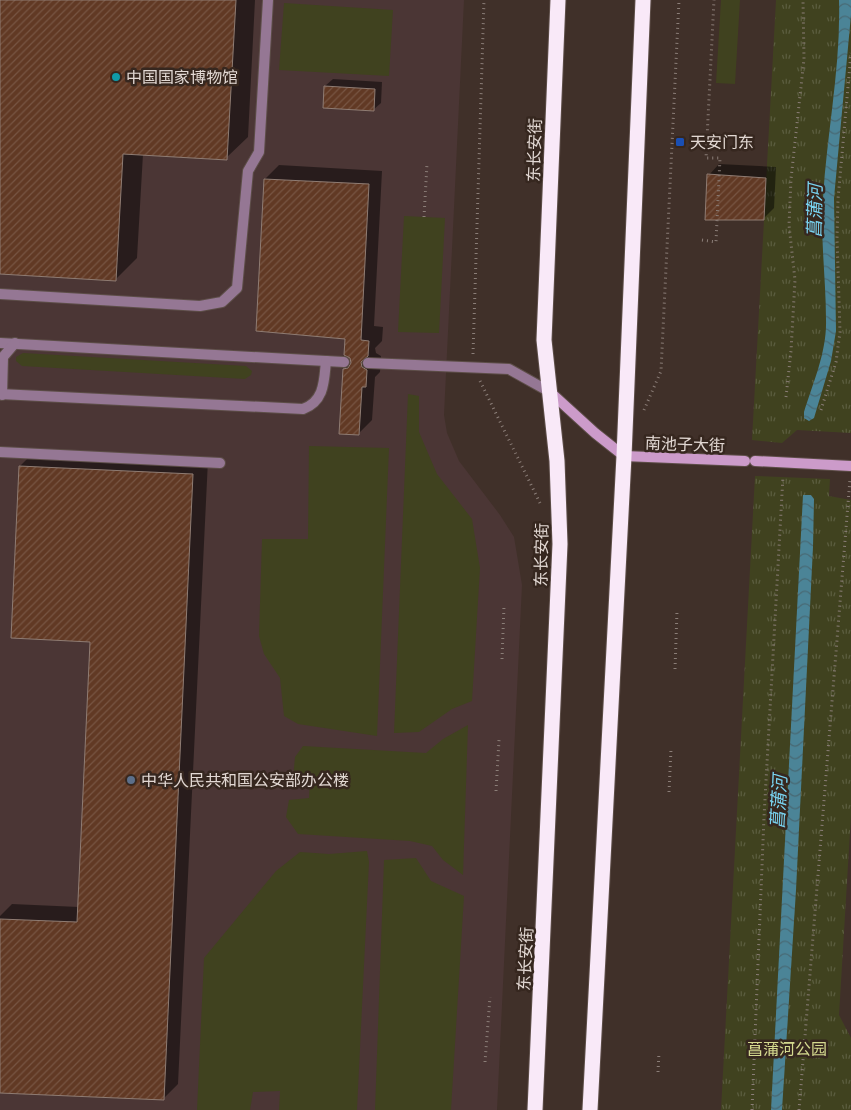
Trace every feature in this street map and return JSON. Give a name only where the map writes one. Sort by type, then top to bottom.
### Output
[{"type":"highway","name":"东长安街","points":[[536,1110],[560,544],[556,461],[544,340],[558,0]]},
{"type":"highway","points":[[590,1110],[624,456],[643,0]]},
{"type":"street","points":[[550,392],[624,456]]},
{"type":"street","name":"南池子大街","points":[[624,456],[851,466]]},
{"type":"lane","points":[[0,294],[200,306],[222,302],[237,288],[248,171],[259,152],[268,0]]},
{"type":"lane","points":[[0,343],[344,362]]},
{"type":"lane","points":[[15,344],[3,357],[1,394],[303,409],[318,400],[322,392],[326,361]]},
{"type":"lane","points":[[368,363],[509,369],[550,392]]},
{"type":"lane","points":[[0,452],[220,463]]},
{"type":"path","points":[[484,0],[473,368],[543,508]]},
{"type":"path","points":[[643,413],[661,371],[679,0]]},
{"type":"path","points":[[702,240],[716,242],[720,158],[706,158],[714,0]]},
{"type":"path","points":[[786,397],[791,351],[794,280],[789,225],[791,179],[804,59],[803,0]]},
{"type":"path","points":[[821,410],[836,362],[840,332],[837,238],[838,199],[851,53]]},
{"type":"path","points":[[424,217],[428,164]]},
{"type":"path","points":[[752,1110],[764,817],[784,462]]},
{"type":"path","points":[[799,1110],[851,474]]},
{"type":"path","points":[[502,659],[504,606]]},
{"type":"path","points":[[675,669],[677,612]]},
{"type":"path","points":[[496,791],[499,740]]},
{"type":"path","points":[[669,792],[671,749]]},
{"type":"path","points":[[485,1062],[490,997]]},
{"type":"path","points":[[756,1046],[804,1047]]},
{"type":"path","points":[[658,1072],[659,1052]]},
{"type":"shaded area","points":[[0,0],[464,0],[444,415],[447,433],[459,461],[500,515],[514,537],[522,585],[497,1110],[0,1110]]},
{"type":"green space","points":[[721,0],[740,0],[735,84],[716,83]]},
{"type":"green space","points":[[776,0],[851,0],[851,433],[797,430],[782,443],[752,440]]},
{"type":"green space","points":[[284,3],[393,10],[389,76],[279,70]]},
{"type":"green space","points":[[404,216],[445,218],[439,333],[398,332]]},
{"type":"green space","points":[[23,353],[246,366],[252,371],[251,375],[245,379],[22,366],[16,361],[16,357]]},
{"type":"green space","points":[[408,394],[419,396],[419,432],[437,474],[472,519],[480,568],[472,701],[452,709],[419,732],[394,733]]},
{"type":"green space","points":[[309,446],[389,448],[377,736],[298,724],[284,716],[280,678],[264,654],[259,636],[262,539],[308,539]]},
{"type":"green space","name":"菖蒲河公园","points":[[755,476],[830,479],[829,496],[851,500],[851,815],[839,1015],[851,1038],[851,1110],[721,1110]]},
{"type":"green space","points":[[468,725],[463,875],[443,860],[432,846],[410,841],[298,834],[286,817],[289,800],[309,798],[310,779],[293,778],[295,757],[303,746],[426,753],[443,739]]},
{"type":"green space","points":[[367,851],[369,862],[357,1110],[279,1110],[280,1091],[253,1092],[250,1110],[197,1110],[204,958],[276,871],[300,852],[329,854]]},
{"type":"green space","points":[[416,858],[431,881],[464,896],[451,1110],[375,1110],[384,860]]},
{"type":"water","points":[[839,0],[851,0],[851,15],[834,198],[836,331],[831,361],[814,418],[809,421],[804,418],[804,412],[819,367],[826,332],[822,213],[838,49]]},
{"type":"water","points":[[803,495],[811,495],[814,499],[796,890],[782,1110],[771,1110]]},
{"type":"building","name":"中国国家博物馆","points":[[0,0],[236,0],[227,160],[123,154],[116,281],[0,274]]},
{"type":"building","points":[[324,86],[375,89],[374,111],[323,108]]},
{"type":"building","points":[[707,174],[766,178],[764,220],[705,220]]},
{"type":"building","points":[[264,179],[369,184],[361,340],[369,341],[368,356],[361,362],[362,367],[367,370],[366,387],[362,387],[359,435],[339,434],[343,369],[348,368],[351,363],[350,358],[344,355],[345,339],[256,331]]},
{"type":"building","name":"中华人民共和国公安部办公楼","points":[[19,466],[193,474],[164,1100],[0,1093],[0,919],[77,922],[90,642],[11,638]]},
{"type":"place","name":"中国国家博物馆","points":[[116,77]]},
{"type":"place","name":"天安门东","points":[[680,142]]},
{"type":"place","name":"中华人民共和国公安部办公楼","points":[[131,780]]},
{"type":"water label","name":"菖蒲河","points":[[815,211]]},
{"type":"water label","name":"菖蒲河","points":[[779,802]]}]
